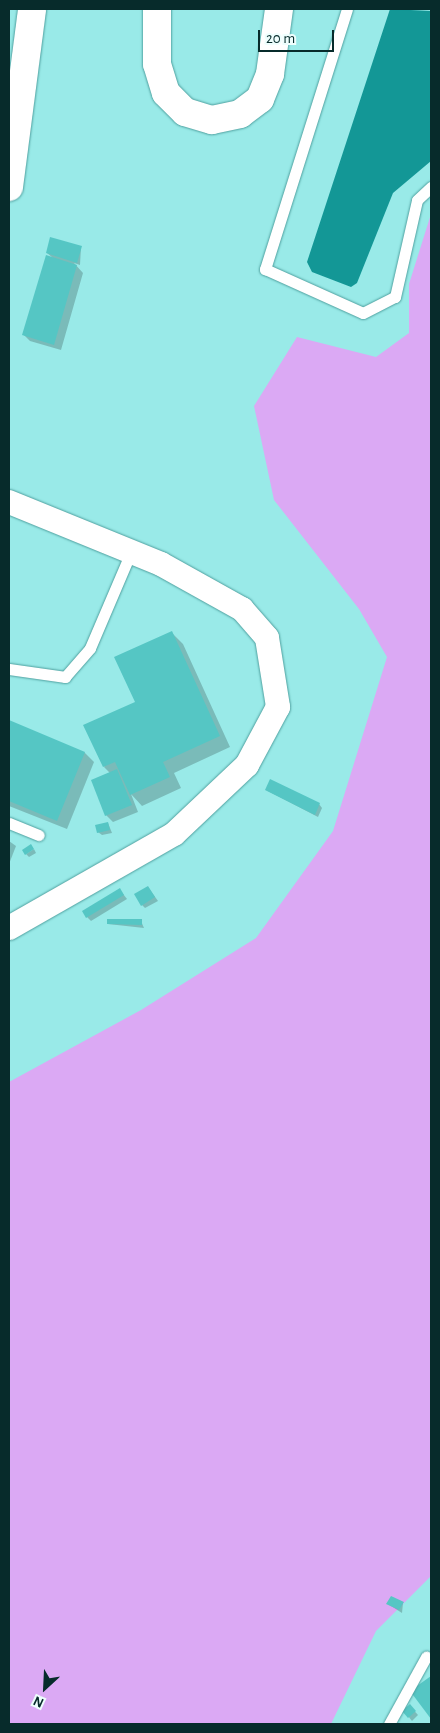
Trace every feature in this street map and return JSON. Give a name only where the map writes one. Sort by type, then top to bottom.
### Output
[{"type":"street","points":[[9,187],[32,9]]},
{"type":"street","points":[[157,9],[158,64],[166,93],[185,112],[212,120],[240,114],[260,99],[270,74],[279,9]]},
{"type":"street","points":[[9,502],[131,552],[203,585],[242,609],[266,638],[278,707],[246,765],[174,834],[9,928]]},
{"type":"lane","points":[[347,9],[265,269],[363,313],[395,297],[417,200],[431,187]]},
{"type":"lane","points":[[9,669],[66,677],[90,648],[131,552]]},
{"type":"lane","points":[[9,823],[39,835]]},
{"type":"lane","points":[[389,1724],[426,1657]]},
{"type":"shaded area","points":[[431,214],[431,1576],[376,1631],[331,1724],[9,1724],[9,1082],[141,1010],[256,938],[333,831],[387,657],[359,609],[274,500],[254,406],[297,337],[376,357],[409,333],[409,284]]},
{"type":"water","points":[[390,9],[431,11],[431,161],[393,193],[357,283],[351,287],[312,272],[307,262]]},
{"type":"building","points":[[50,237],[82,246],[77,263],[46,253]]},
{"type":"building","points":[[46,255],[77,265],[54,345],[22,335]]},
{"type":"building","points":[[172,631],[220,736],[163,762],[170,777],[130,795],[115,762],[103,767],[83,725],[135,702],[114,657]]},
{"type":"building","points":[[9,720],[85,752],[57,821],[9,801]]},
{"type":"building","points":[[117,769],[132,805],[105,816],[91,780]]},
{"type":"building","points":[[270,779],[320,803],[315,815],[265,790]]},
{"type":"building","points":[[108,822],[110,830],[97,833],[95,825]]},
{"type":"building","points":[[31,844],[34,849],[25,855],[22,850]]},
{"type":"building","points":[[148,886],[155,897],[141,906],[134,894]]},
{"type":"building","points":[[120,888],[124,895],[86,918],[82,911]]},
{"type":"building","points":[[107,919],[142,919],[142,925],[107,924]]},
{"type":"building","points":[[391,1596],[404,1602],[399,1610],[386,1604]]},
{"type":"building","points":[[431,1676],[431,1719],[410,1691]]},
{"type":"building","points":[[410,1704],[416,1711],[408,1718],[402,1711]]}]
